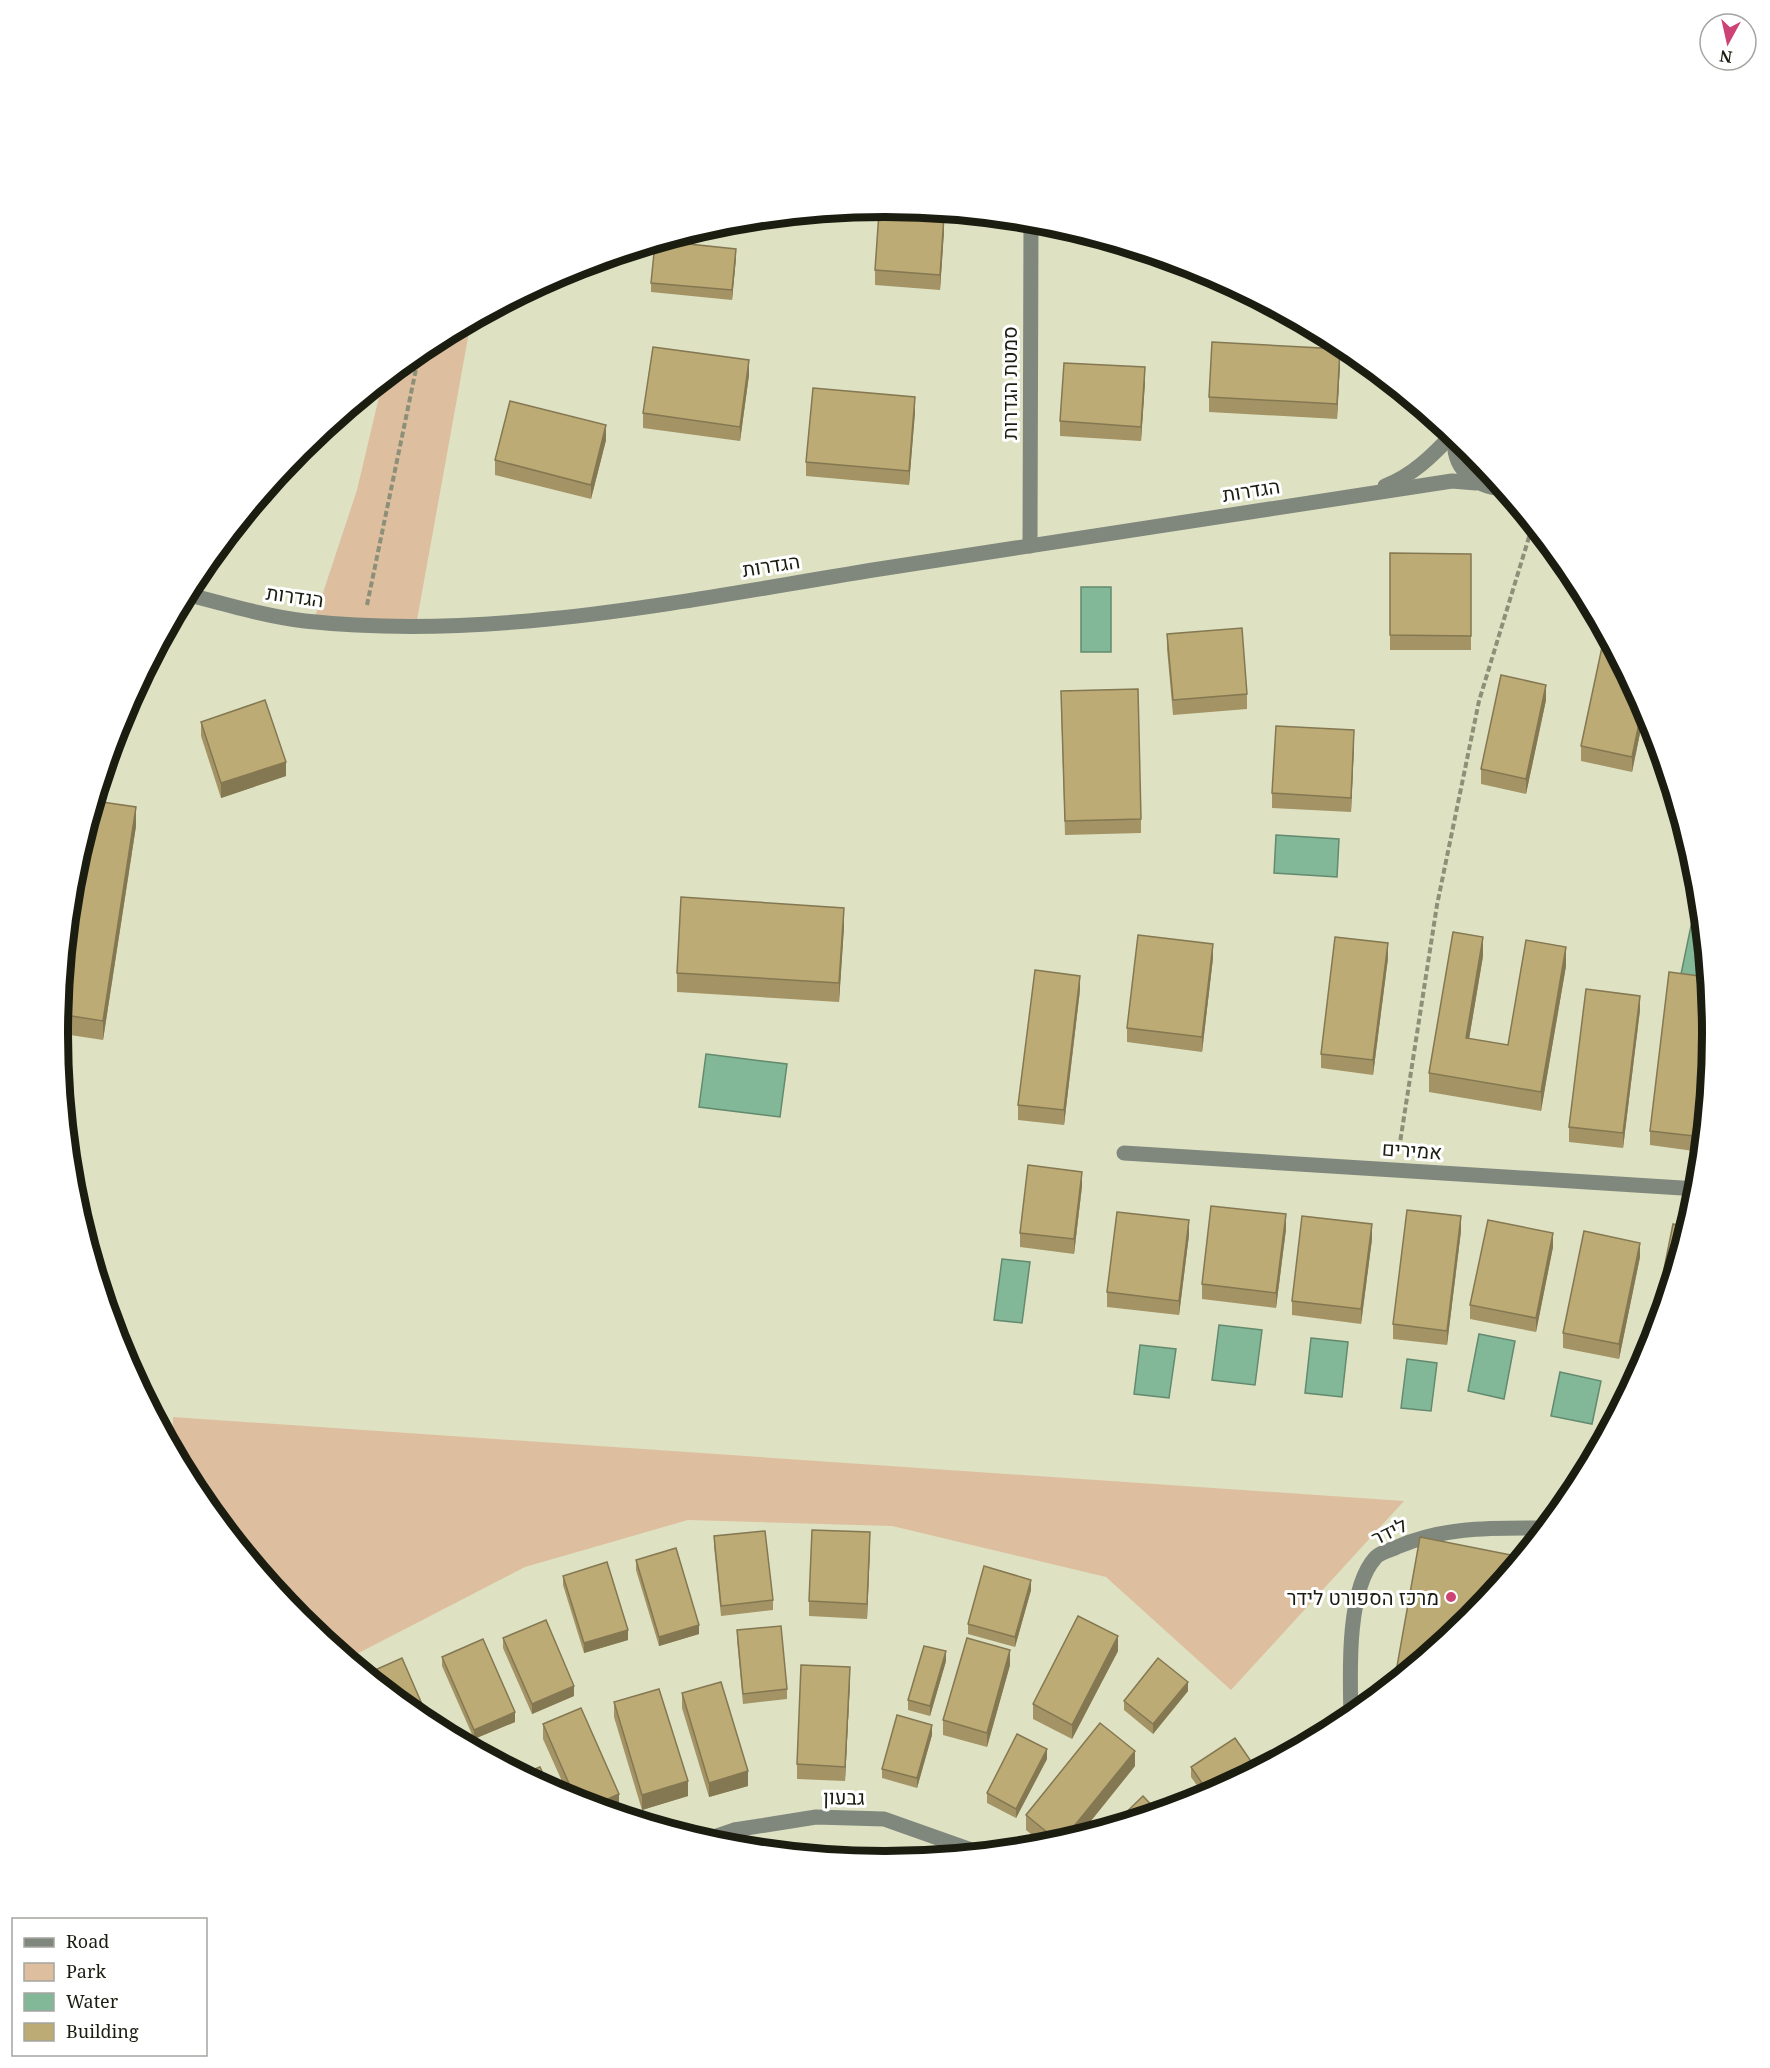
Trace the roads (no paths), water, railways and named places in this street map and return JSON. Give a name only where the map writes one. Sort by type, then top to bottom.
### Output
[{"type":"street","name":"סמטת הגדרות","points":[[1030,546],[1031,230]]},
{"type":"street","name":"הגדרות","points":[[1362,494],[1399,481],[1447,441]]},
{"type":"street","points":[[1456,449],[1457,459],[1476,483]]},
{"type":"street","name":"הגדרות","points":[[195,596],[257,613],[304,621],[363,625],[489,625],[681,600],[1452,481],[1476,483],[1494,488]]},
{"type":"street","name":"אמירים","points":[[1124,1153],[1688,1188]]},
{"type":"street","name":"לידר","points":[[1351,1706],[1351,1633],[1360,1588],[1377,1556],[1411,1541],[1464,1528],[1537,1528]]},
{"type":"street","name":"גבעון","points":[[720,1835],[734,1830],[816,1817],[884,1819],[965,1848]]},
{"type":"water","points":[[1081,587],[1111,587],[1111,652],[1081,652]]},
{"type":"water","points":[[1276,835],[1339,839],[1337,877],[1274,873]]},
{"type":"water","points":[[1691,926],[1696,927],[1701,978],[1681,974]]},
{"type":"water","points":[[706,1054],[787,1064],[780,1117],[699,1107]]},
{"type":"water","points":[[1002,1259],[1030,1262],[1022,1323],[994,1320]]},
{"type":"water","points":[[1219,1325],[1262,1330],[1255,1385],[1212,1380]]},
{"type":"water","points":[[1479,1334],[1515,1341],[1504,1399],[1468,1391]]},
{"type":"water","points":[[1311,1338],[1348,1342],[1342,1397],[1305,1393]]},
{"type":"water","points":[[1140,1345],[1176,1349],[1169,1398],[1134,1394]]},
{"type":"water","points":[[1407,1359],[1437,1363],[1431,1411],[1401,1408]]},
{"type":"water","points":[[1560,1372],[1601,1381],[1592,1424],[1551,1416]]},
{"type":"place","name":"מרכז הספורט לידר","points":[[1451,1597]]}]
